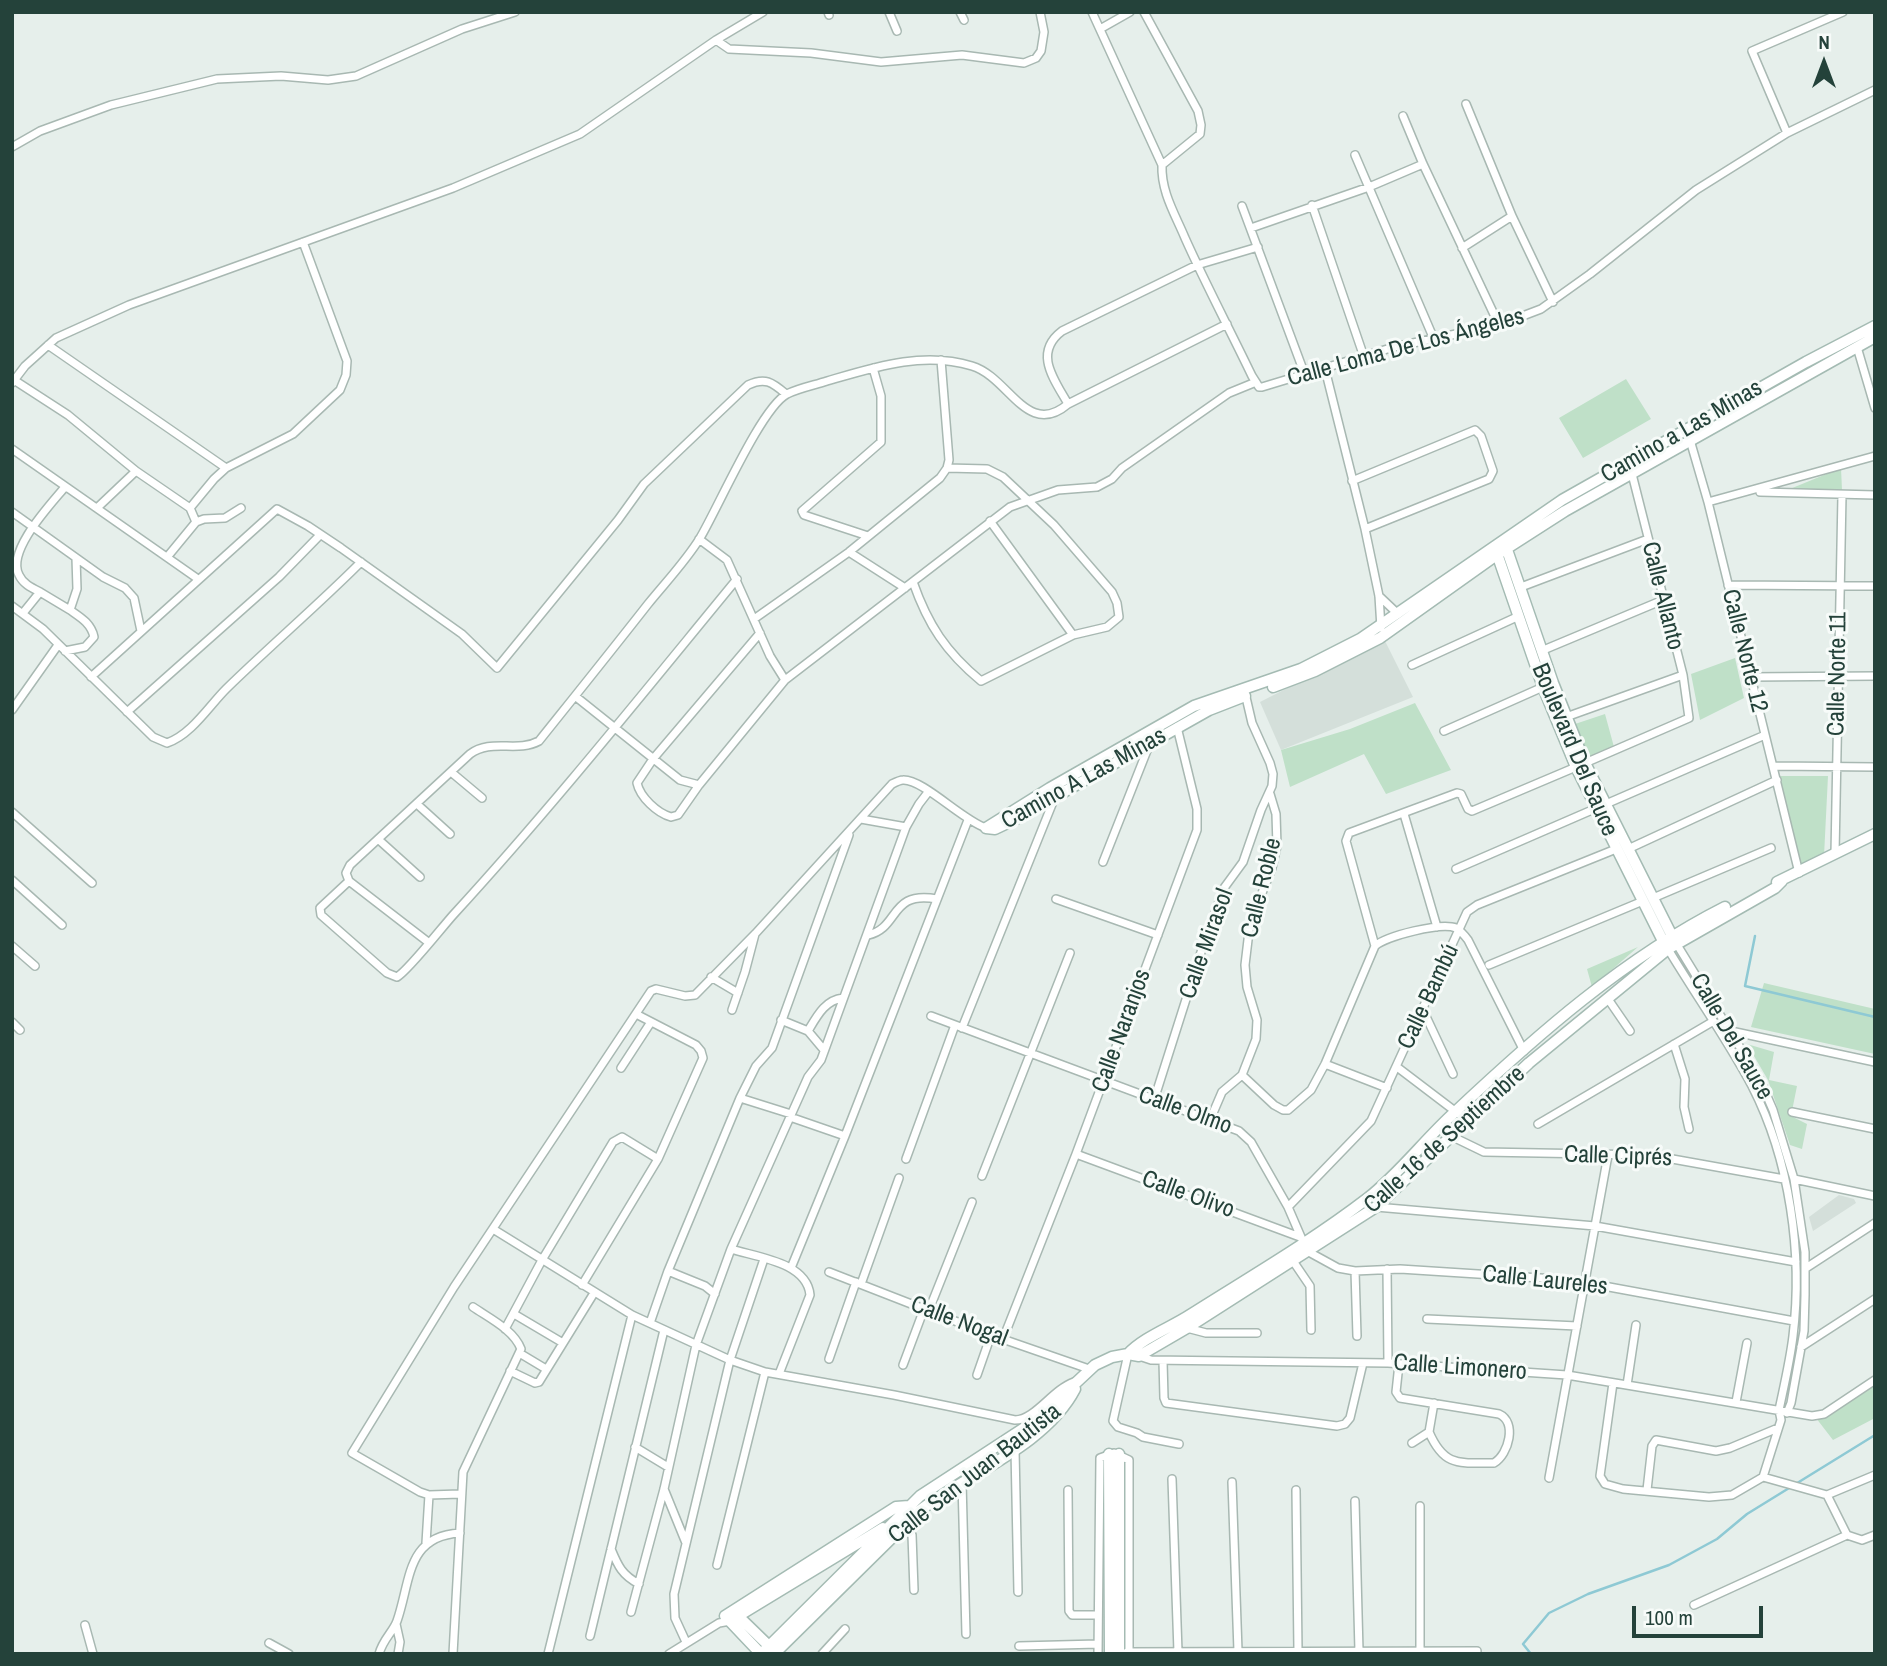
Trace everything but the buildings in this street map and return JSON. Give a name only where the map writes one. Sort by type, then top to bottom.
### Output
[{"type":"main road","name":"Camino a Las Minas","points":[[1500,547],[1562,500],[1875,326]]},
{"type":"main road","name":"Camino a Las Minas","points":[[1500,547],[1875,337]]},
{"type":"main road","name":"Boulevard Del Sauce","points":[[1500,547],[1521,587],[1580,765]]},
{"type":"main road","name":"Boulevard Del Sauce","points":[[1500,547],[1543,687],[1669,942]]},
{"type":"main road","name":"Camino A Las Minas","points":[[1012,816],[1056,795],[1150,742],[1209,699],[1244,693],[1382,631],[1500,547]]},
{"type":"main road","name":"Camino A Las Minas","points":[[986,828],[995,829],[1063,781],[1175,723]]},
{"type":"main road","points":[[1669,942],[1875,834]]},
{"type":"main road","name":"Calle 16 de Septiembre","points":[[1079,1380],[1089,1369],[1102,1361],[1133,1355],[1187,1328],[1293,1261],[1303,1244],[1376,1207],[1529,1063],[1608,999],[1669,942]]},
{"type":"main road","name":"Calle 16 de Septiembre","points":[[1133,1355],[1134,1348],[1303,1244],[1368,1197],[1456,1111],[1595,990],[1669,942]]},
{"type":"main road","name":"Calle San Juan Bautista","points":[[914,1508],[1015,1449],[1050,1423],[1068,1403],[1079,1380]]},
{"type":"main road","name":"Calle San Juan Bautista","points":[[769,1652],[930,1489],[1035,1421],[1079,1380]]},
{"type":"main road","points":[[1112,1652],[1114,1454]]},
{"type":"main road","points":[[729,1617],[896,1507],[914,1508]]},
{"type":"main road","points":[[729,1617],[878,1530],[895,1527]]},
{"type":"main road","points":[[729,1617],[769,1652]]},
{"type":"street","points":[[12,147],[40,131],[111,105],[217,79],[281,76],[328,80],[356,76],[462,29],[515,12]]},
{"type":"street","points":[[196,522],[190,508],[136,471],[68,415],[13,381],[25,366],[57,338],[129,305],[453,188],[580,134],[716,40],[763,12]]},
{"type":"street","points":[[889,12],[897,31]]},
{"type":"street","points":[[716,40],[729,49],[811,53],[881,62],[962,55],[1024,63],[1036,58],[1041,51],[1044,32],[1040,12]]},
{"type":"street","points":[[760,632],[637,780],[637,786],[663,814],[675,817],[785,680],[1010,507],[1058,490],[1091,489],[1107,483],[1122,468],[1229,393],[1256,382],[1197,265],[1166,195],[1162,165],[1092,12]]},
{"type":"street","points":[[1100,29],[1130,12]]},
{"type":"street","points":[[1144,12],[1201,120],[1200,134],[1162,165]]},
{"type":"street","points":[[1787,133],[1752,51],[1843,12]]},
{"type":"street","name":"Calle Loma De Los Ángeles","points":[[1256,382],[1262,387],[1433,337],[1499,325],[1529,315],[1553,302],[1696,190],[1787,133],[1875,90]]},
{"type":"street","points":[[1466,104],[1512,216],[1553,302]]},
{"type":"street","points":[[1403,116],[1499,325]]},
{"type":"street","points":[[1354,155],[1433,337]]},
{"type":"street","points":[[1251,228],[1369,187],[1423,164]]},
{"type":"street","points":[[1242,205],[1305,375]]},
{"type":"street","points":[[1312,205],[1364,357]]},
{"type":"street","points":[[1462,248],[1512,216]]},
{"type":"street","points":[[190,508],[226,468],[293,434],[340,390],[346,375],[347,361],[303,242]]},
{"type":"street","points":[[1068,404],[1049,368],[1050,340],[1062,331],[1197,265],[1258,247]]},
{"type":"street","points":[[428,942],[349,881],[348,869],[480,748],[536,743],[699,539],[734,471],[773,406],[786,394],[873,368],[923,359],[941,360],[982,370],[1034,414],[1053,414],[1227,324]]},
{"type":"street","points":[[48,345],[226,468]]},
{"type":"street","points":[[1857,347],[1875,408]]},
{"type":"street","points":[[754,618],[849,552],[940,478],[949,460],[941,360]]},
{"type":"street","points":[[868,536],[804,515],[802,511],[881,442],[881,396],[873,368]]},
{"type":"street","points":[[1325,369],[1365,529],[1379,596],[1382,631]]},
{"type":"street","points":[[91,677],[277,509],[361,562],[461,634],[497,668],[645,484],[748,385],[763,379],[786,394]]},
{"type":"street","name":"Calle Norte 12","points":[[1686,429],[1708,502],[1774,766],[1791,846],[1800,873]]},
{"type":"street","points":[[1352,481],[1475,430],[1481,436],[1493,471],[1489,479],[1365,529]]},
{"type":"street","points":[[12,449],[168,555],[198,579]]},
{"type":"street","points":[[1708,502],[1875,456]]},
{"type":"street","points":[[913,582],[932,627],[957,659],[981,681],[1073,635],[1094,632],[1111,625],[1119,617],[1112,592],[1054,525],[1003,477],[991,470],[947,468]]},
{"type":"street","points":[[97,508],[136,471]]},
{"type":"street","name":"Calle Allanto","points":[[1580,765],[1689,718],[1683,675],[1632,474]]},
{"type":"street","points":[[65,487],[32,527],[18,559],[17,569],[24,582],[86,621],[93,630],[94,637],[85,647],[65,651]]},
{"type":"street","points":[[1751,491],[1875,495]]},
{"type":"street","name":"Calle Norte 11","points":[[1835,854],[1842,495]]},
{"type":"street","points":[[168,555],[196,522],[225,518],[240,508]]},
{"type":"street","points":[[12,512],[103,577],[125,588],[134,598],[141,631]]},
{"type":"street","points":[[990,522],[1073,635]]},
{"type":"street","points":[[127,712],[279,577],[320,535]]},
{"type":"street","points":[[699,539],[727,560],[770,656],[785,680]]},
{"type":"street","points":[[1521,587],[1648,539]]},
{"type":"street","points":[[849,552],[905,588]]},
{"type":"street","points":[[70,610],[79,579],[76,558]]},
{"type":"street","points":[[12,606],[43,629],[160,742],[173,741],[313,611],[361,562]]},
{"type":"street","points":[[349,881],[322,905],[319,912],[387,973],[397,977],[404,973],[428,942],[525,835],[737,579]]},
{"type":"street","points":[[1728,584],[1875,586]]},
{"type":"street","points":[[23,613],[40,592]]},
{"type":"street","points":[[1379,596],[1400,617]]},
{"type":"street","points":[[1541,651],[1663,600]]},
{"type":"street","points":[[1412,665],[1519,616]]},
{"type":"street","points":[[12,710],[58,645]]},
{"type":"street","points":[[1566,717],[1683,675]]},
{"type":"street","points":[[1750,677],[1875,676]]},
{"type":"street","points":[[1444,731],[1543,687]]},
{"type":"street","name":"Calle Roble","points":[[1210,1120],[1222,1093],[1242,1074],[1257,1031],[1257,1020],[1245,975],[1248,933],[1257,900],[1272,868],[1277,846],[1276,814],[1270,794],[1273,774],[1252,723],[1244,693]]},
{"type":"street","points":[[575,696],[680,780],[699,785]]},
{"type":"street","name":"Calle Naranjos","points":[[1003,1339],[1104,1082],[1198,823],[1175,723]]},
{"type":"street","points":[[1456,869],[1765,735]]},
{"type":"street","points":[[1103,862],[1150,742]]},
{"type":"street","points":[[1375,946],[1346,838],[1349,833],[1458,793],[1471,811],[1580,765]]},
{"type":"street","points":[[1774,766],[1875,767]]},
{"type":"street","points":[[451,772],[482,798]]},
{"type":"street","points":[[460,1494],[429,1495],[421,1492],[352,1453],[454,1287],[651,991],[656,989],[695,995],[755,934],[892,784],[901,779],[929,791],[968,820],[986,828]]},
{"type":"street","name":"Calle Bambú","points":[[1289,1207],[1371,1121],[1467,912],[1477,905],[1622,849],[1777,780]]},
{"type":"street","points":[[906,1159],[958,1026],[1063,781]]},
{"type":"street","points":[[631,1612],[664,1489],[696,1345],[731,1250],[808,1077],[819,1065],[906,827],[929,791]]},
{"type":"street","name":"Calle Mirasol","points":[[1154,1100],[1224,888],[1243,862],[1261,810],[1270,794]]},
{"type":"street","points":[[418,805],[450,834]]},
{"type":"street","points":[[12,812],[92,883]]},
{"type":"street","points":[[1404,814],[1437,927]]},
{"type":"street","points":[[861,819],[906,827]]},
{"type":"street","points":[[791,1268],[968,820]]},
{"type":"street","points":[[650,1323],[668,1271],[740,1098],[756,1066],[772,1048],[850,831]]},
{"type":"street","points":[[379,840],[419,877]]},
{"type":"street","points":[[1489,965],[1771,848]]},
{"type":"street","points":[[13,883],[62,925]]},
{"type":"street","points":[[869,934],[881,929],[903,904],[918,897],[937,899]]},
{"type":"street","points":[[1056,899],[1157,935]]},
{"type":"street","points":[[1242,1074],[1273,1105],[1288,1110],[1311,1090],[1325,1064],[1375,946],[1385,940],[1437,927],[1459,930],[1468,940],[1524,1051]]},
{"type":"street","points":[[732,1010],[755,934]]},
{"type":"street","name":"Calle Del Sauce","points":[[1669,942],[1712,1022],[1753,1088],[1784,1179],[1796,1262],[1794,1321],[1779,1410],[1781,1420]]},
{"type":"street","name":"Calle Del Sauce","points":[[1669,942],[1729,1030],[1764,1090],[1794,1179],[1806,1268],[1804,1331],[1788,1412],[1781,1420],[1763,1477]]},
{"type":"street","points":[[12,946],[35,966]]},
{"type":"street","points":[[982,1176],[1070,953]]},
{"type":"street","points":[[711,977],[738,993]]},
{"type":"street","points":[[808,1031],[822,1009],[830,1002],[843,998]]},
{"type":"street","points":[[1608,999],[1630,1031]]},
{"type":"street","points":[[1423,1010],[1454,1074]]},
{"type":"street","points":[[582,1285],[658,1160],[691,1088],[703,1054],[696,1045],[636,1014]]},
{"type":"street","name":"Calle Olmo","points":[[931,1016],[1240,1131],[1248,1138],[1289,1207],[1303,1244]]},
{"type":"street","points":[[781,1020],[808,1031],[824,1050]]},
{"type":"street","points":[[12,1022],[20,1030]]},
{"type":"street","points":[[621,1068],[651,1022]]},
{"type":"street","points":[[1538,1124],[1712,1022]]},
{"type":"street","points":[[1718,1031],[1729,1030],[1875,1062]]},
{"type":"street","points":[[1674,1044],[1685,1079],[1684,1107],[1689,1129]]},
{"type":"street","points":[[1325,1064],[1387,1088]]},
{"type":"street","points":[[1396,1067],[1468,1121]]},
{"type":"street","points":[[740,1098],[845,1136]]},
{"type":"street","points":[[1792,1112],[1875,1129]]},
{"type":"street","points":[[505,1329],[542,1260],[613,1142],[622,1137],[658,1160]]},
{"type":"street","name":"Calle Ciprés","points":[[1453,1137],[1484,1152],[1671,1157],[1784,1179]]},
{"type":"street","name":"Calle Olivo","points":[[1076,1154],[1303,1244]]},
{"type":"street","points":[[1549,1478],[1608,1155]]},
{"type":"street","points":[[829,1359],[899,1178]]},
{"type":"street","points":[[1794,1179],[1875,1196]]},
{"type":"street","points":[[903,1365],[972,1202]]},
{"type":"street","points":[[1376,1207],[1595,1226],[1796,1262]]},
{"type":"street","points":[[1806,1268],[1875,1223]]},
{"type":"street","points":[[493,1228],[632,1315],[730,1360],[765,1372],[1014,1420],[1029,1417],[1063,1386],[1079,1380]]},
{"type":"street","name":"Calle Laureles","points":[[1303,1244],[1338,1268],[1355,1271],[1387,1269],[1542,1278],[1584,1283],[1794,1321]]},
{"type":"street","points":[[731,1250],[791,1268],[807,1282],[810,1295],[779,1374]]},
{"type":"street","points":[[686,1642],[674,1611],[674,1594],[730,1360],[764,1259]]},
{"type":"street","points":[[1293,1261],[1310,1286],[1311,1330]]},
{"type":"street","points":[[1387,1269],[1388,1363]]},
{"type":"street","points":[[668,1271],[705,1286],[715,1294]]},
{"type":"street","points":[[1355,1271],[1357,1336]]},
{"type":"street","name":"Calle Nogal","points":[[829,1272],[991,1335],[1089,1369]]},
{"type":"street","points":[[510,1371],[537,1383],[594,1293]]},
{"type":"street","points":[[1801,1347],[1875,1298]]},
{"type":"street","points":[[453,1654],[463,1472],[520,1354],[518,1342],[505,1329],[473,1307]]},
{"type":"street","points":[[514,1314],[563,1343]]},
{"type":"street","points":[[548,1654],[632,1315]]},
{"type":"street","points":[[1427,1319],[1577,1326]]},
{"type":"street","points":[[1627,1385],[1636,1325]]},
{"type":"street","points":[[1187,1328],[1206,1333],[1257,1334]]},
{"type":"street","points":[[590,1636],[663,1330]]},
{"type":"street","points":[[977,1375],[991,1335]]},
{"type":"street","points":[[1736,1402],[1747,1343]]},
{"type":"street","points":[[520,1354],[546,1369]]},
{"type":"street","points":[[1133,1355],[1113,1420],[1118,1427],[1143,1437],[1179,1444]]},
{"type":"street","name":"Calle Limonero","points":[[1133,1355],[1163,1361],[1388,1363],[1567,1375],[1812,1416],[1824,1414],[1875,1380]]},
{"type":"street","points":[[1163,1361],[1166,1403],[1337,1426],[1345,1424],[1350,1418],[1363,1363]]},
{"type":"street","points":[[1399,1364],[1397,1395],[1400,1398],[1499,1414],[1507,1419],[1507,1448],[1500,1459],[1494,1463],[1449,1460],[1437,1450],[1429,1432],[1434,1404]]},
{"type":"street","points":[[717,1565],[765,1372]]},
{"type":"street","points":[[1614,1383],[1600,1476],[1605,1484],[1623,1489],[1709,1497],[1732,1495],[1763,1477],[1827,1495],[1875,1475]]},
{"type":"street","points":[[1647,1490],[1652,1446],[1656,1440],[1716,1451],[1778,1428]]},
{"type":"street","points":[[1412,1443],[1429,1432]]},
{"type":"street","points":[[635,1447],[668,1467]]},
{"type":"street","points":[[1015,1449],[1018,1592]]},
{"type":"street","points":[[1112,1652],[1098,1615],[1100,1458],[1114,1454]]},
{"type":"street","points":[[1172,1479],[1178,1652]]},
{"type":"street","points":[[962,1482],[966,1634]]},
{"type":"street","points":[[1232,1482],[1238,1651]]},
{"type":"street","points":[[664,1489],[686,1543]]},
{"type":"street","points":[[1068,1490],[1069,1611],[1072,1615],[1098,1615]]},
{"type":"street","points":[[1296,1490],[1298,1651]]},
{"type":"street","points":[[379,1654],[384,1639],[396,1624],[413,1564],[426,1543],[429,1495]]},
{"type":"street","points":[[1827,1495],[1847,1535]]},
{"type":"street","points":[[1355,1501],[1359,1651]]},
{"type":"street","points":[[1420,1506],[1420,1651]]},
{"type":"street","points":[[895,1527],[909,1530],[912,1535],[914,1590]]},
{"type":"street","points":[[426,1543],[442,1535],[460,1533]]},
{"type":"street","points":[[1694,1605],[1847,1535],[1862,1540],[1875,1535]]},
{"type":"street","points":[[611,1549],[620,1571],[639,1584]]},
{"type":"street","points":[[668,1654],[729,1617]]},
{"type":"street","points":[[396,1624],[400,1642],[398,1654]]},
{"type":"street","points":[[85,1625],[93,1654]]},
{"type":"street","points":[[822,1654],[845,1629]]},
{"type":"street","points":[[269,1643],[289,1654]]},
{"type":"street","points":[[1019,1646],[1112,1652],[1477,1651]]},
{"type":"shaded area","points":[[1384,639],[1413,697],[1281,750],[1260,702]]},
{"type":"shaded area","points":[[1839,1195],[1854,1199],[1856,1203],[1813,1231],[1809,1217]]},
{"type":"green space","points":[[1626,379],[1651,419],[1583,458],[1559,418]]},
{"type":"green space","points":[[1841,468],[1842,490],[1785,491]]},
{"type":"green space","points":[[1735,658],[1744,698],[1700,720],[1691,674]]},
{"type":"green space","points":[[1415,703],[1451,770],[1386,794],[1364,754],[1290,787],[1281,750],[1350,729]]},
{"type":"green space","points":[[1605,714],[1614,747],[1585,760],[1575,724]]},
{"type":"green space","points":[[1780,776],[1828,776],[1824,856],[1800,864]]},
{"type":"green space","points":[[1638,947],[1592,987],[1587,969]]},
{"type":"green space","points":[[1764,983],[1875,1009],[1875,1054],[1751,1027]]},
{"type":"green space","points":[[1747,1044],[1774,1052],[1769,1080],[1797,1086],[1791,1116],[1807,1124],[1802,1149],[1790,1145],[1768,1080]]},
{"type":"green space","points":[[1875,1383],[1875,1418],[1833,1440],[1816,1418]]},
{"type":"waterway","points":[[1755,936],[1745,986],[1875,1017]]},
{"type":"waterway","points":[[1531,1654],[1523,1644],[1549,1613],[1588,1594],[1669,1565],[1717,1539],[1747,1514],[1875,1435]]}]
